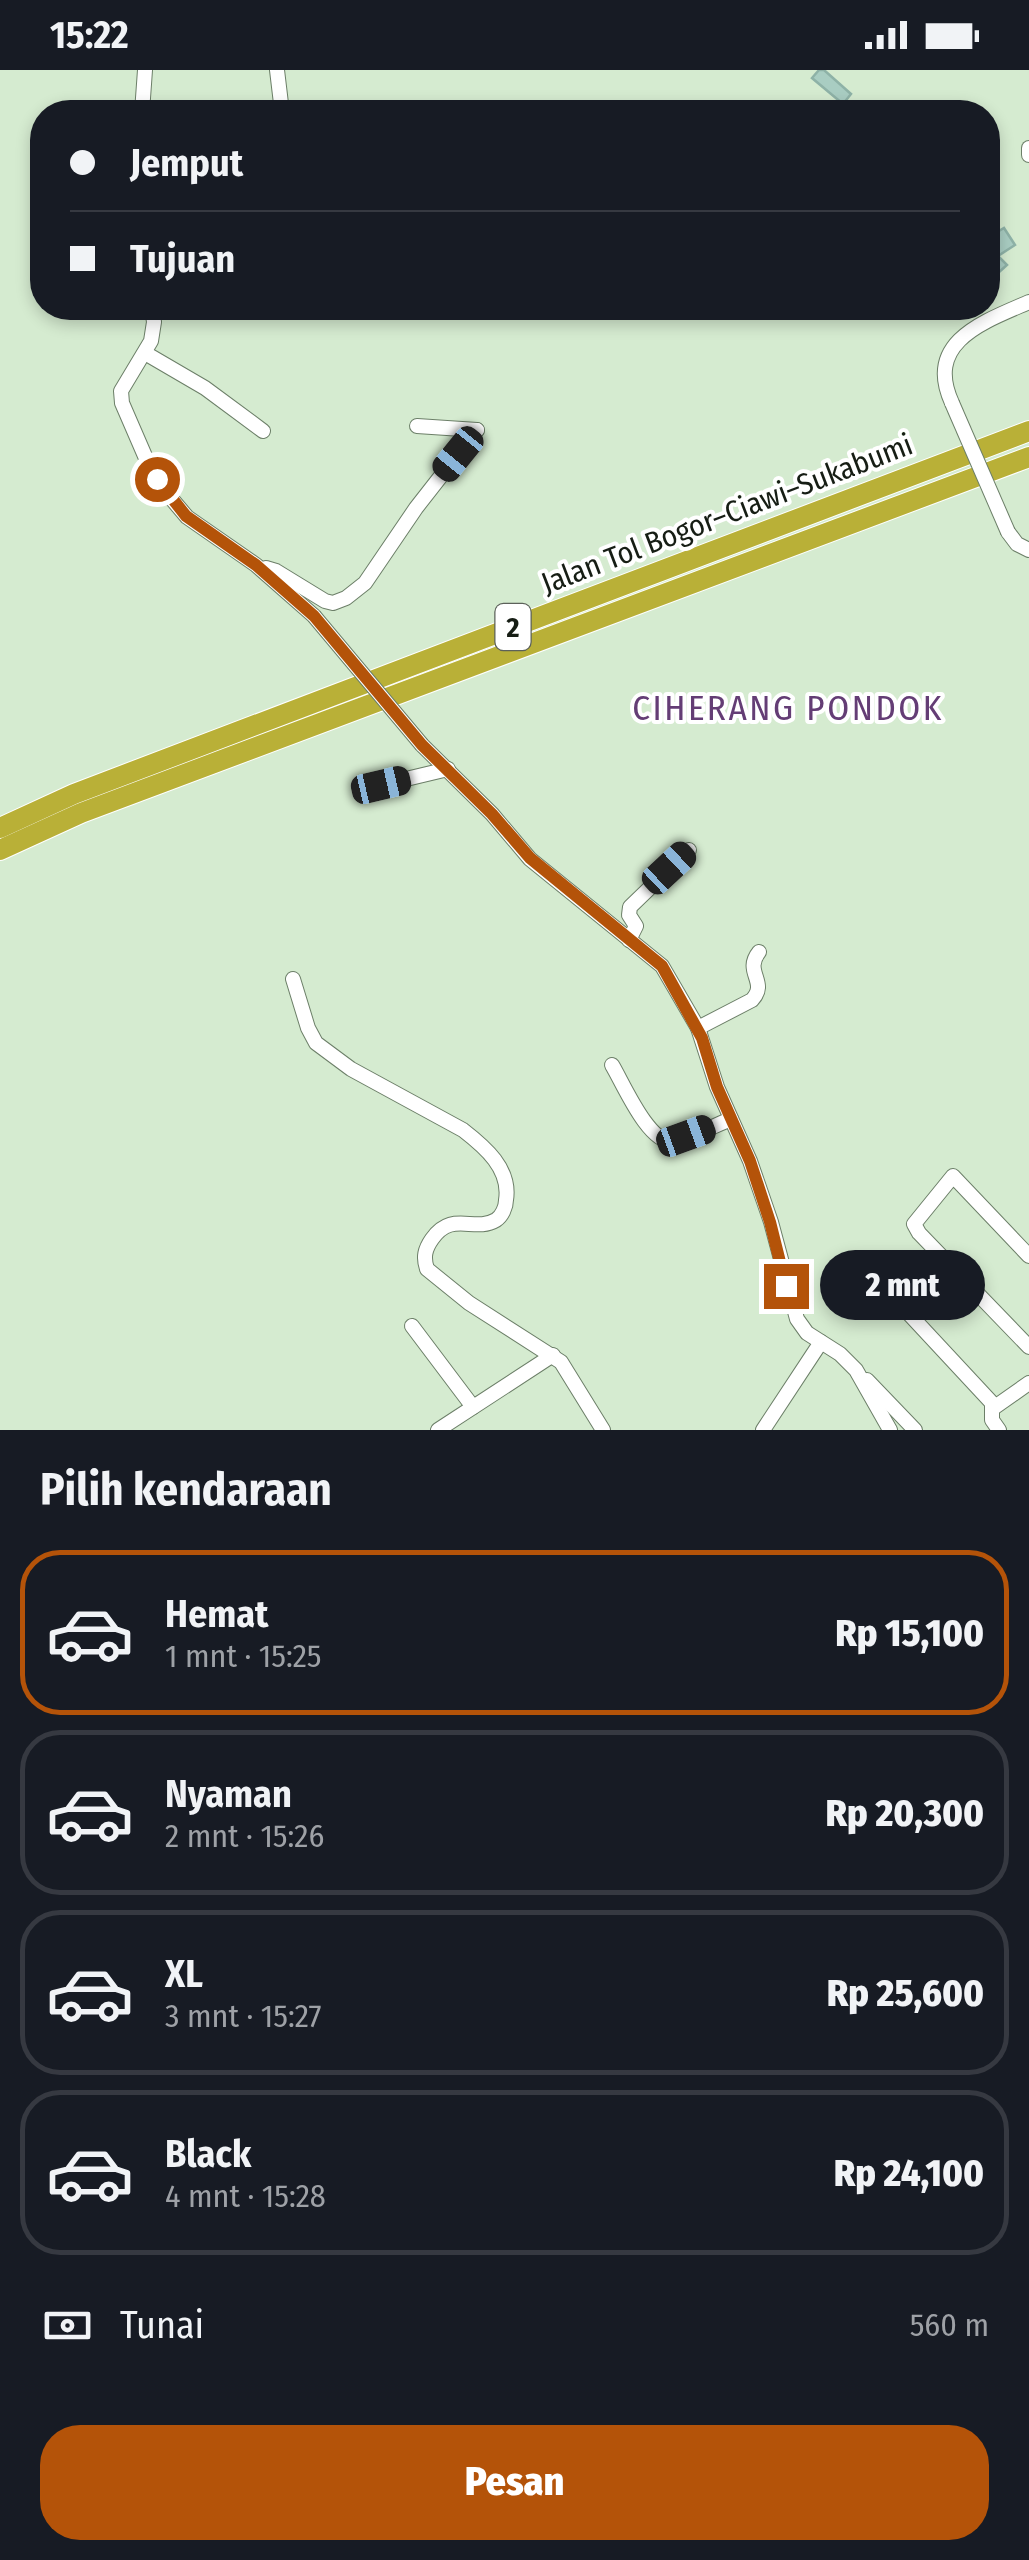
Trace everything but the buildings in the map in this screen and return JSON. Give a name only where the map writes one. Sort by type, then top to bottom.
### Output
[{"type":"highway","name":"Jalan Tol Bogor–Ciawi–Sukabumi","points":[[0,828],[74,794],[1029,431]]},
{"type":"highway","name":"Jalan Tol Bogor–Ciawi–Sukabumi","points":[[0,850],[81,813],[1029,457]]},
{"type":"street","points":[[143,100],[146,70]]},
{"type":"street","points":[[278,70],[281,100]]},
{"type":"street","points":[[1000,315],[1029,302]]},
{"type":"street","points":[[152,320],[153,336],[126,381],[121,398],[148,463],[165,492],[186,516],[256,565],[314,616],[422,745],[530,858],[662,966],[698,1028],[717,1087],[750,1161],[792,1308],[801,1326],[840,1354],[914,1430]]},
{"type":"street","points":[[990,320],[964,335],[944,372],[943,385],[1008,532],[1029,550]]},
{"type":"street","points":[[144,353],[185,375],[263,432]]},
{"type":"street","points":[[256,565],[276,571],[325,602],[333,603],[357,590],[477,430],[417,426]]},
{"type":"street","points":[[381,785],[448,769]]},
{"type":"street","points":[[629,940],[636,926],[630,908],[689,850]]},
{"type":"street","points":[[698,1028],[758,994],[752,966],[759,952]]},
{"type":"street","points":[[293,979],[316,1042],[351,1069],[463,1130],[496,1162],[507,1189],[501,1216],[490,1222],[442,1228],[428,1244],[426,1269],[469,1304],[553,1354],[574,1378],[604,1430]]},
{"type":"street","points":[[612,1064],[646,1124],[662,1140],[676,1140],[732,1118]]},
{"type":"street","points":[[1029,1256],[952,1176],[914,1224],[1029,1347]]},
{"type":"street","points":[[872,1274],[992,1402],[992,1420],[999,1430]]},
{"type":"street","points":[[412,1326],[474,1407]]},
{"type":"street","points":[[762,1430],[821,1342]]},
{"type":"street","points":[[438,1430],[553,1354]]},
{"type":"street","points":[[856,1370],[890,1430]]},
{"type":"street","points":[[992,1410],[1029,1383]]},
{"type":"district","name":"CIHERANG PONDOK","points":[[788,708]]},
{"type":"route","points":[[157,479],[186,516],[256,565],[314,616],[422,745],[530,858],[662,966],[702,1038],[717,1087],[750,1161],[786,1286]]}]
